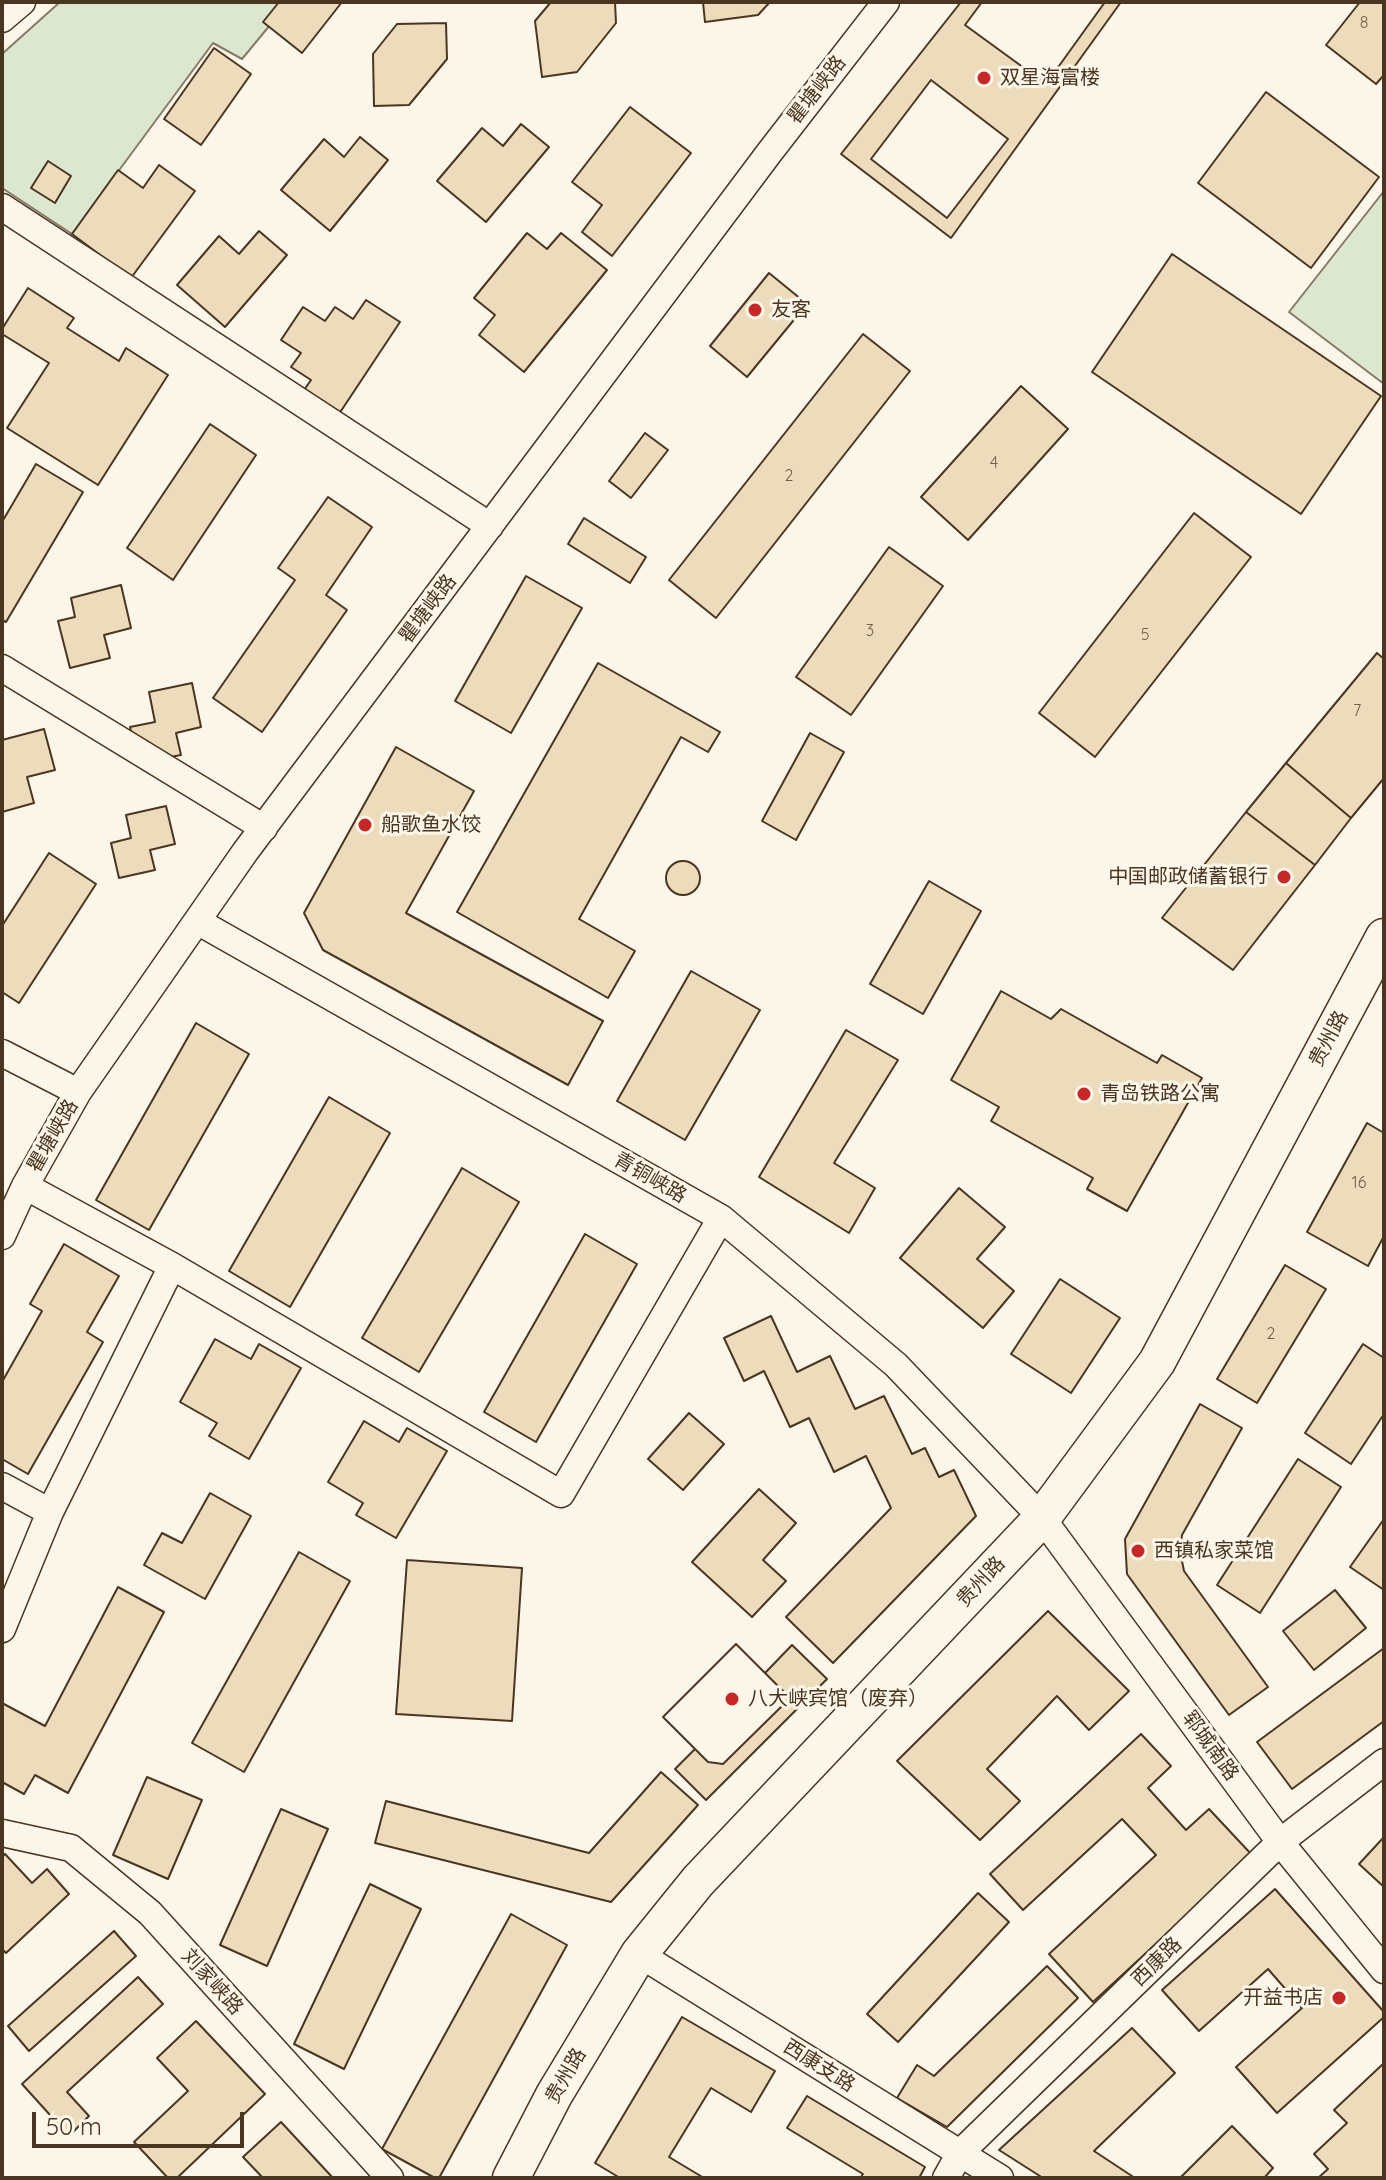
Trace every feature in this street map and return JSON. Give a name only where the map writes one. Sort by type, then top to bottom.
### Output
[{"type":"main road","name":"贵州路","points":[[511,2178],[554,2095],[639,1954],[698,1881],[1042,1518],[1157,1362],[1384,937]]},
{"type":"street","points":[[2,19],[22,2]]},
{"type":"street","name":"瞿塘峡路","points":[[2,1236],[25,1186],[78,1092],[197,921],[769,153],[886,2]]},
{"type":"street","points":[[2,207],[490,526]]},
{"type":"street","points":[[2,668],[264,828]]},
{"type":"street","name":"青铜峡路","points":[[197,921],[721,1218],[896,1365],[1042,1518]]},
{"type":"street","points":[[2,1053],[78,1092]]},
{"type":"street","points":[[25,1186],[172,1266],[561,1494],[721,1218]]},
{"type":"street","points":[[2,1629],[50,1512],[172,1266]]},
{"type":"street","points":[[2,1486],[50,1512]]},
{"type":"street","name":"郓城南路","points":[[1042,1518],[1280,1842],[1384,1970]]},
{"type":"street","name":"西康路","points":[[946,2178],[960,2153],[1280,1842],[1384,1762]]},
{"type":"street","name":"刘家峡路","points":[[2,1833],[71,1848],[150,1913],[390,2178]]},
{"type":"street","name":"西康支路","points":[[639,1954],[1000,2178]]},
{"type":"green space","points":[[60,2],[289,2],[242,59],[213,43],[72,234],[2,188],[2,54]]},
{"type":"green space","points":[[1384,191],[1384,384],[1289,312]]},
{"type":"building","points":[[279,2],[342,2],[302,53],[263,22]]},
{"type":"building","points":[[551,2],[615,2],[616,23],[577,72],[542,77],[535,21]]},
{"type":"building","points":[[703,2],[770,2],[758,15],[705,22]]},
{"type":"building","name":"双星海富楼","points":[[961,2],[1121,2],[951,238],[841,154]]},
{"type":"building","points":[[982,2],[1105,2],[1046,84],[965,25]]},
{"type":"building","points":[[1360,2],[1384,2],[1384,75],[1376,84],[1326,45]]},
{"type":"building","points":[[446,23],[447,59],[409,105],[374,106],[373,54],[397,24]]},
{"type":"building","points":[[214,48],[251,74],[201,145],[164,119]]},
{"type":"building","points":[[931,80],[1008,139],[947,218],[871,159]]},
{"type":"building","points":[[1266,92],[1379,177],[1311,268],[1198,183]]},
{"type":"building","points":[[630,107],[691,153],[612,256],[582,232],[602,205],[572,182]]},
{"type":"building","points":[[521,124],[549,147],[486,222],[437,181],[482,128],[503,146]]},
{"type":"building","points":[[360,137],[388,160],[330,231],[281,190],[324,139],[344,157]]},
{"type":"building","points":[[48,161],[71,176],[55,203],[31,188]]},
{"type":"building","points":[[159,165],[195,191],[131,278],[72,234],[118,170],[143,188]]},
{"type":"building","points":[[259,231],[287,255],[225,327],[177,285],[219,236],[239,254]]},
{"type":"building","points":[[527,233],[547,249],[561,233],[607,270],[524,372],[479,335],[495,315],[474,298]]},
{"type":"building","points":[[1172,254],[1381,396],[1301,514],[1092,372]]},
{"type":"building","points":[[769,273],[807,304],[747,377],[710,346]]},
{"type":"building","points":[[28,288],[74,318],[67,328],[119,361],[126,348],[168,375],[98,485],[7,428],[49,363],[2,334],[2,329]]},
{"type":"building","points":[[366,300],[400,322],[335,420],[300,396],[311,380],[291,367],[301,353],[281,340],[303,307],[325,321],[335,307],[353,319]]},
{"type":"building","points":[[863,334],[910,371],[716,618],[669,580]]},
{"type":"building","points":[[1021,386],[1068,429],[968,540],[921,497]]},
{"type":"building","points":[[210,424],[256,455],[173,580],[127,548]]},
{"type":"building","points":[[645,433],[668,450],[631,498],[609,481]]},
{"type":"building","points":[[36,464],[83,492],[6,622],[2,620],[2,522]]},
{"type":"building","points":[[328,497],[372,527],[326,595],[347,610],[262,732],[213,698],[295,580],[278,568]]},
{"type":"building","points":[[1194,513],[1251,557],[1095,757],[1039,713]]},
{"type":"building","points":[[584,518],[646,557],[630,583],[568,544]]},
{"type":"building","points":[[889,547],[943,586],[851,715],[796,677]]},
{"type":"building","points":[[526,576],[582,608],[511,733],[455,701]]},
{"type":"building","points":[[121,585],[131,628],[104,635],[110,658],[70,668],[58,621],[75,617],[71,598]]},
{"type":"building","points":[[1377,653],[1384,659],[1384,778],[1351,818],[1286,763]]},
{"type":"building","points":[[598,663],[720,732],[708,752],[681,737],[579,919],[635,951],[608,998],[457,912]]},
{"type":"building","points":[[192,683],[201,727],[176,733],[181,755],[138,763],[130,727],[155,722],[149,692]]},
{"type":"building","points":[[44,729],[55,770],[27,777],[34,803],[2,812],[2,740]]},
{"type":"building","points":[[810,733],[844,752],[796,840],[762,821]]},
{"type":"building","points":[[396,747],[474,791],[406,913],[603,1021],[568,1085],[323,950],[304,913]]},
{"type":"building","points":[[1286,763],[1351,818],[1315,865],[1246,812]]},
{"type":"building","points":[[166,806],[175,844],[150,850],[155,870],[119,878],[111,843],[131,838],[126,815]]},
{"type":"building","points":[[1246,812],[1315,865],[1233,970],[1162,918]]},
{"type":"building","points":[[49,853],[96,884],[19,1003],[2,992],[2,926]]},
{"type":"building","points":[[683,861],[695,866],[700,878],[695,890],[683,895],[671,890],[666,878],[671,866]]},
{"type":"building","points":[[929,881],[981,911],[923,1014],[870,984]]},
{"type":"building","points":[[691,971],[760,1010],[685,1140],[617,1101]]},
{"type":"building","name":"青岛铁路公寓","points":[[1001,991],[1051,1019],[1061,1009],[1157,1063],[1162,1055],[1202,1078],[1127,1211],[1087,1189],[1093,1178],[991,1121],[999,1107],[951,1080]]},
{"type":"building","points":[[196,1023],[249,1054],[149,1230],[96,1200]]},
{"type":"building","points":[[846,1030],[898,1060],[834,1163],[875,1188],[849,1233],[759,1177]]},
{"type":"building","points":[[329,1097],[390,1133],[290,1307],[229,1271]]},
{"type":"building","points":[[1367,1123],[1384,1133],[1384,1236],[1368,1266],[1307,1232]]},
{"type":"building","points":[[462,1168],[519,1202],[419,1372],[362,1338]]},
{"type":"building","points":[[959,1188],[1005,1227],[977,1259],[1014,1291],[983,1328],[900,1258]]},
{"type":"building","points":[[585,1234],[637,1264],[536,1442],[484,1412]]},
{"type":"building","points":[[64,1244],[119,1276],[87,1332],[103,1342],[28,1474],[2,1459],[2,1382],[42,1311],[30,1304]]},
{"type":"building","points":[[1285,1265],[1326,1289],[1257,1403],[1217,1379]]},
{"type":"building","points":[[1060,1279],[1120,1318],[1071,1393],[1011,1354]]},
{"type":"building","points":[[771,1316],[797,1372],[830,1356],[855,1409],[884,1396],[912,1454],[925,1448],[939,1477],[954,1470],[976,1516],[833,1663],[786,1617],[891,1508],[866,1456],[834,1472],[809,1418],[790,1427],[764,1371],[744,1381],[724,1338]]},
{"type":"building","points":[[215,1339],[251,1359],[259,1344],[301,1368],[249,1459],[209,1436],[217,1423],[180,1402]]},
{"type":"building","points":[[1363,1344],[1384,1358],[1384,1414],[1351,1464],[1305,1433]]},
{"type":"building","points":[[1200,1404],[1242,1428],[1182,1535],[1180,1551],[1184,1571],[1268,1687],[1229,1715],[1127,1574],[1125,1539]]},
{"type":"building","points":[[689,1413],[724,1444],[683,1490],[648,1459]]},
{"type":"building","points":[[364,1421],[399,1442],[407,1428],[447,1451],[396,1538],[356,1515],[363,1503],[328,1482]]},
{"type":"building","points":[[1298,1459],[1341,1487],[1260,1613],[1217,1585]]},
{"type":"building","points":[[759,1489],[796,1523],[763,1560],[786,1581],[752,1617],[692,1562]]},
{"type":"building","points":[[210,1493],[251,1516],[205,1599],[144,1565],[162,1533],[182,1543]]},
{"type":"building","points":[[1384,1519],[1384,1590],[1350,1567]]},
{"type":"building","points":[[299,1552],[350,1581],[244,1772],[192,1743]]},
{"type":"building","points":[[407,1560],[522,1568],[512,1721],[396,1714]]},
{"type":"building","points":[[118,1587],[164,1612],[68,1793],[35,1775],[24,1794],[2,1782],[2,1703],[45,1726]]},
{"type":"building","points":[[1335,1590],[1366,1628],[1314,1670],[1283,1631]]},
{"type":"building","points":[[1048,1611],[1129,1691],[1089,1730],[1057,1696],[987,1769],[1020,1801],[980,1840],[897,1761]]},
{"type":"building","name":"八大峡宾馆（废弃）","points":[[736,1644],[765,1673],[792,1645],[827,1679],[706,1800],[675,1769],[695,1749],[663,1717]]},
{"type":"building","name":"八大峡宾馆（废弃）","points":[[736,1644],[783,1691],[782,1706],[723,1764],[708,1762],[663,1717]]},
{"type":"building","points":[[1384,1648],[1384,1721],[1292,1789],[1257,1742]]},
{"type":"building","points":[[1141,1734],[1171,1766],[1148,1788],[1186,1830],[1209,1809],[1252,1855],[1093,2002],[1049,1954],[1156,1855],[1122,1819],[1023,1910],[990,1874]]},
{"type":"building","points":[[661,1772],[698,1805],[611,1902],[375,1843],[386,1801],[589,1853]]},
{"type":"building","points":[[147,1777],[202,1800],[168,1879],[113,1855]]},
{"type":"building","points":[[281,1809],[328,1829],[267,1966],[220,1945]]},
{"type":"building","points":[[1384,1837],[1384,1887],[1359,1864]]},
{"type":"building","points":[[5,1854],[32,1883],[47,1869],[69,1894],[6,1953],[2,1949],[2,1857]]},
{"type":"building","points":[[370,1884],[421,1909],[344,2069],[294,2044]]},
{"type":"building","points":[[1275,1889],[1384,2012],[1384,2017],[1277,2113],[1236,2067],[1302,2008],[1268,1969],[1199,2031],[1162,1990]]},
{"type":"building","points":[[978,1893],[1009,1922],[898,2042],[867,2014]]},
{"type":"building","points":[[511,1914],[567,1945],[439,2178],[435,2178],[382,2149]]},
{"type":"building","points":[[114,1931],[136,1956],[29,2051],[8,2026]]},
{"type":"building","points":[[1047,1966],[1078,1998],[947,2127],[897,2098],[917,2065],[934,2076]]},
{"type":"building","points":[[138,1977],[163,2004],[67,2092],[89,2116],[69,2136],[22,2084]]},
{"type":"building","points":[[682,2017],[775,2071],[751,2112],[711,2088],[669,2157],[704,2178],[620,2178],[595,2163]]},
{"type":"building","points":[[196,2021],[265,2094],[177,2178],[168,2178],[134,2142],[188,2091],[157,2058]]},
{"type":"building","points":[[1132,2028],[1175,2073],[1094,2151],[1135,2178],[1043,2178],[999,2150]]},
{"type":"building","points":[[1384,2063],[1384,2178],[1318,2178],[1328,2169],[1314,2154],[1347,2123],[1334,2110]]},
{"type":"building","points":[[807,2096],[925,2167],[919,2178],[860,2178],[863,2174],[787,2128]]},
{"type":"building","points":[[281,2122],[333,2178],[263,2178],[243,2157]]},
{"type":"building","points":[[1232,2126],[1273,2168],[1264,2178],[1180,2178]]},
{"type":"place","name":"双星海富楼","points":[[984,78]]},
{"type":"place","name":"友客","points":[[755,310]]},
{"type":"place","name":"船歌鱼水饺","points":[[365,825]]},
{"type":"place","name":"中国邮政储蓄银行","points":[[1284,877]]},
{"type":"place","name":"青岛铁路公寓","points":[[1084,1094]]},
{"type":"place","name":"西镇私家菜馆","points":[[1138,1551]]},
{"type":"place","name":"八大峡宾馆（废弃）","points":[[732,1699]]},
{"type":"place","name":"开益书店","points":[[1339,1998]]}]
